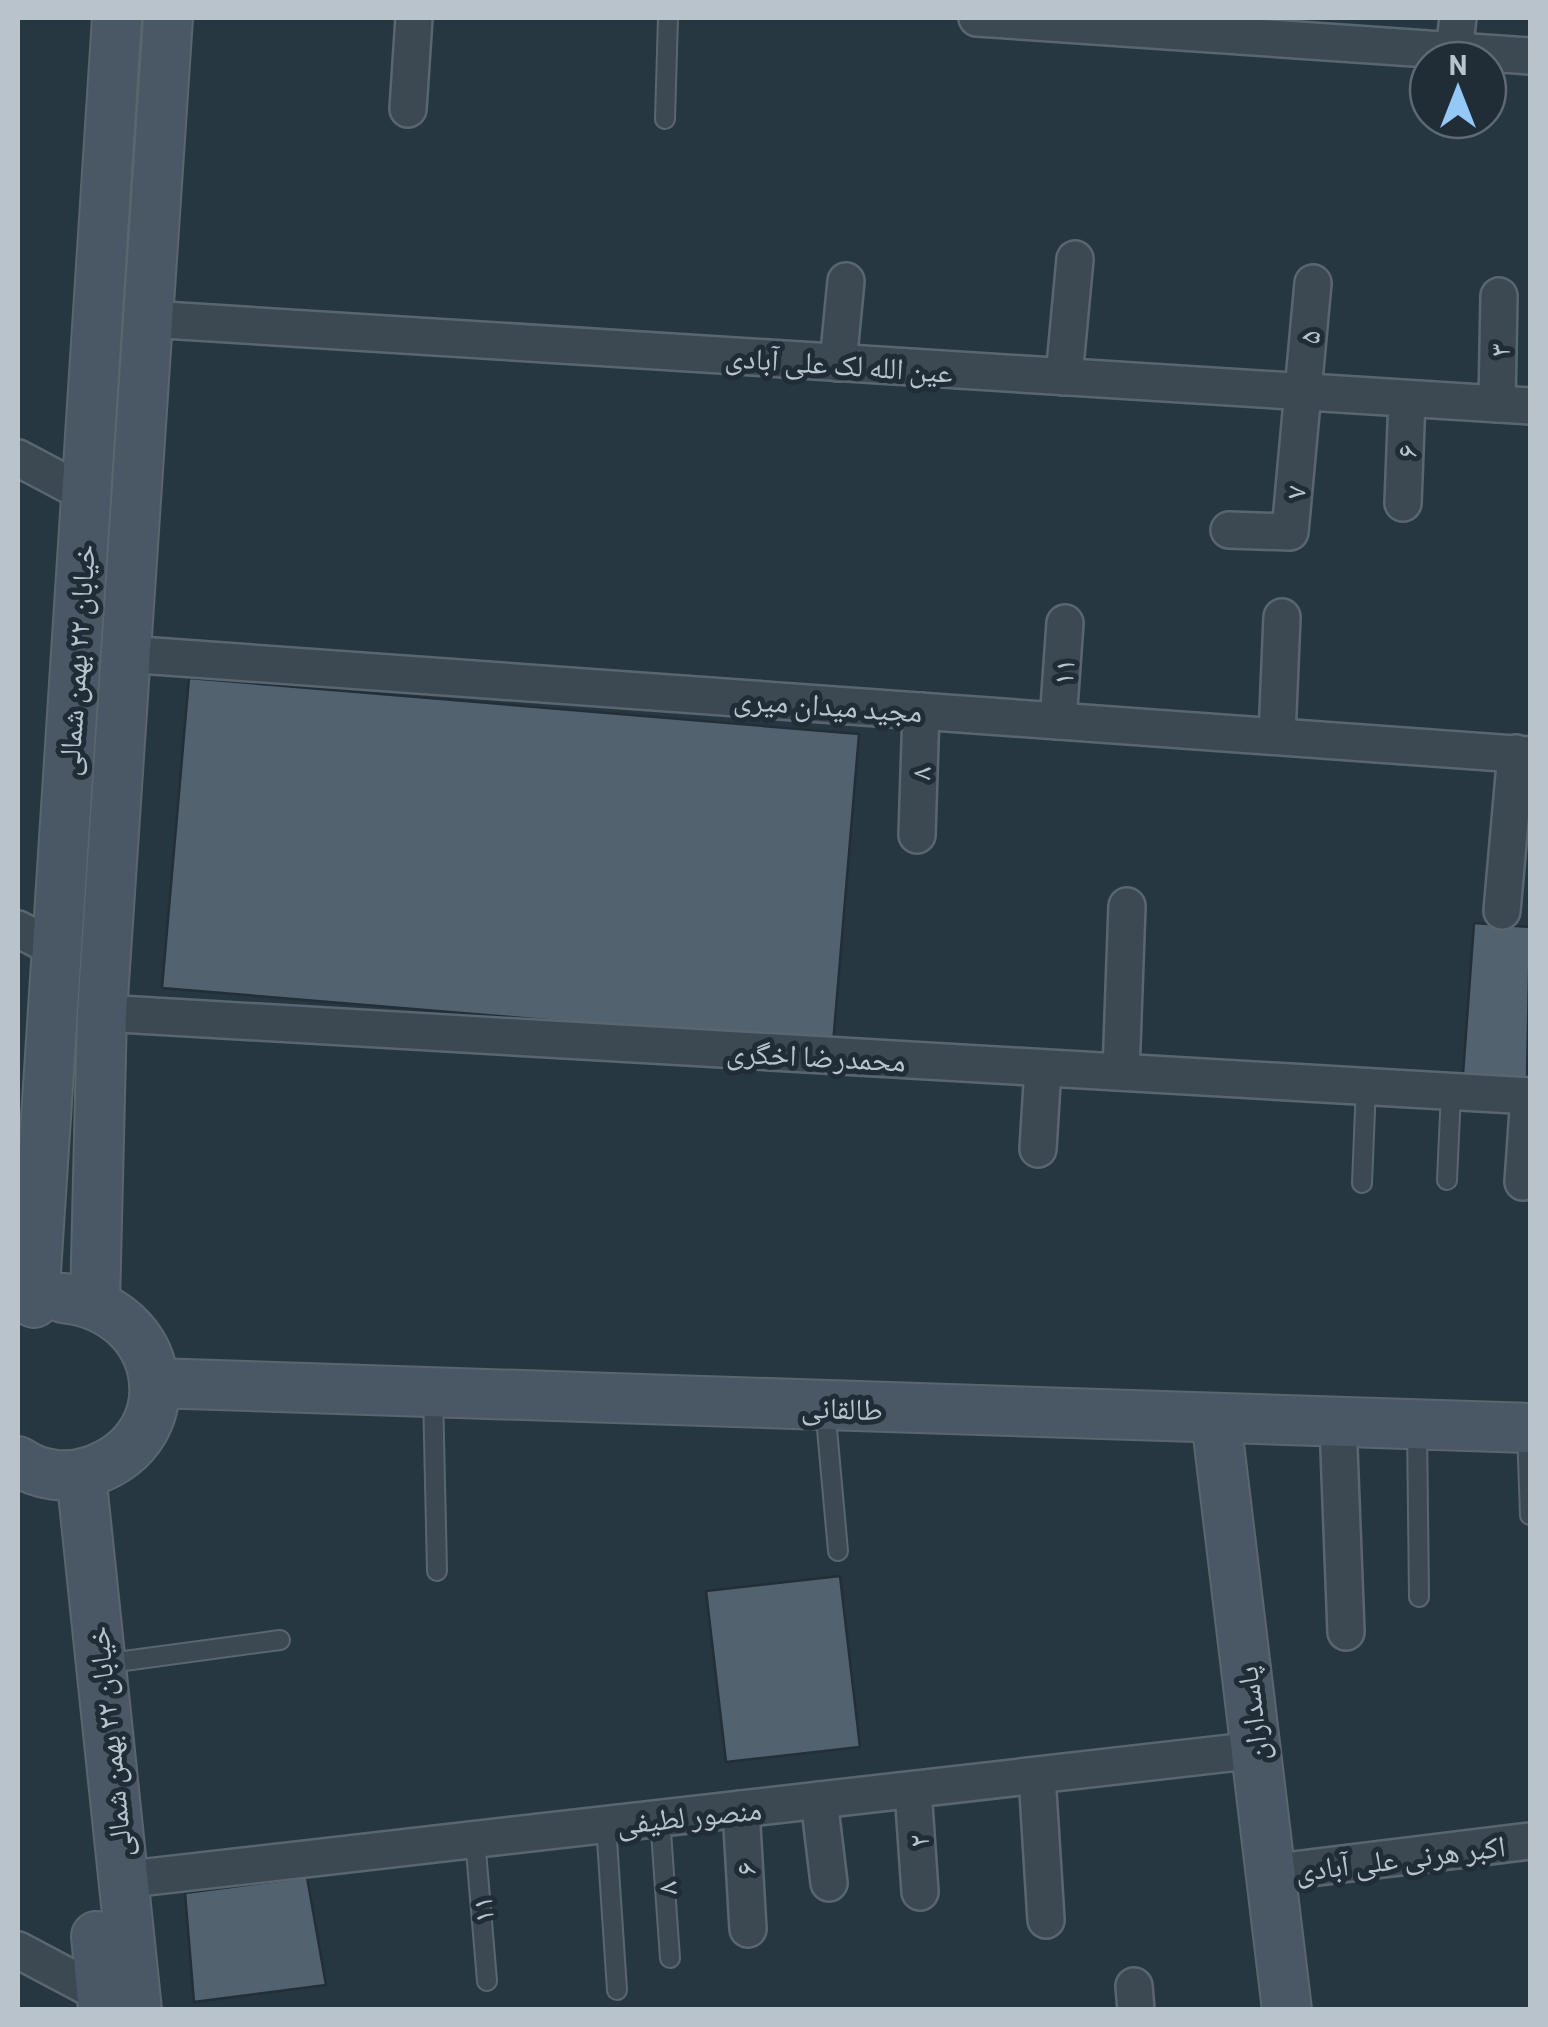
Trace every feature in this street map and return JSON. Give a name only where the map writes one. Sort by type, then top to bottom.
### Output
[{"type":"street","name":"خیابان ۲۲ بهمن شمالی","points":[[26,1307],[37,939],[86,494],[117,18]]},
{"type":"street","name":"خیابان ۲۲ بهمن شمالی","points":[[95,1302],[102,1013],[168,18]]},
{"type":"street","points":[[408,109],[414,18]]},
{"type":"street","points":[[977,18],[1456,34],[1530,56]]},
{"type":"street","points":[[1064,377],[1076,259]]},
{"type":"street","points":[[838,363],[846,281]]},
{"type":"street","name":"۵","points":[[1303,392],[1313,283]]},
{"type":"street","name":"۳","points":[[1499,296],[1514,405]]},
{"type":"street","name":"عین الله لک علی آبادی","points":[[148,320],[1514,405]]},
{"type":"street","name":"۷","points":[[1228,530],[1290,532],[1303,392]]},
{"type":"street","name":"۶","points":[[1402,503],[1407,399]]},
{"type":"street","points":[[18,458],[86,494]]},
{"type":"street","points":[[1277,736],[1282,617]]},
{"type":"street","name":"۱۱","points":[[1058,721],[1066,623]]},
{"type":"street","name":"مجید میدان میری","points":[[126,654],[1523,754]]},
{"type":"street","name":"۸","points":[[916,834],[921,710]]},
{"type":"street","points":[[1502,911],[1523,754]]},
{"type":"street","points":[[1121,1072],[1126,906]]},
{"type":"street","name":"محمدرضا اخگری","points":[[102,1013],[1530,1096]]},
{"type":"street","points":[[1038,1149],[1042,1068]]},
{"type":"street","points":[[1523,1182],[1530,1096]]},
{"type":"street","points":[[26,1307],[65,1298],[95,1302],[118,1315],[137,1334],[150,1357],[154,1383],[152,1408],[142,1432],[126,1452],[105,1466],[49,1470]]},
{"type":"street","name":"طالقانی","points":[[154,1383],[1529,1428]]},
{"type":"street","name":"پاسداران","points":[[1216,1420],[1287,2010]]},
{"type":"street","points":[[1338,1423],[1346,1632]]},
{"type":"street","name":"خیابان ۲۲ بهمن شمالی","points":[[49,1470],[100,1664],[121,1880],[114,2004]]},
{"type":"street","name":"خیابان ۲۲ بهمن شمالی","points":[[49,1470],[114,2004]]},
{"type":"street","name":"منصور لطیفی","points":[[121,1880],[1256,1750]]},
{"type":"street","points":[[1037,1776],[1046,1920]]},
{"type":"street","name":"۲","points":[[914,1790],[920,1892]]},
{"type":"street","points":[[820,1800],[829,1883]]},
{"type":"street","name":"۶","points":[[741,1810],[748,1929]]},
{"type":"street","name":"اکبر هرنی علی آبادی","points":[[1270,1873],[1530,1841]]},
{"type":"street","points":[[18,1950],[114,2004]]},
{"type":"lane","points":[[665,119],[668,18]]},
{"type":"lane","points":[[1362,1183],[1366,1086]]},
{"type":"lane","points":[[1447,1180],[1450,1092]]},
{"type":"lane","points":[[433,1393],[438,1571]]},
{"type":"lane","points":[[824,1406],[838,1551]]},
{"type":"lane","points":[[1416,1424],[1419,1596]]},
{"type":"lane","points":[[1529,1428],[1530,1515]]},
{"type":"lane","points":[[100,1664],[280,1640]]},
{"type":"lane","name":"۸","points":[[660,1818],[670,1958]]},
{"type":"lane","points":[[606,1825],[617,1990]]},
{"type":"lane","name":"۱۱","points":[[475,1840],[486,1981]]},
{"type":"building","points":[[189,678],[859,734],[833,1044],[162,988]]},
{"type":"building","points":[[1474,923],[1530,927],[1527,1078],[1463,1074]]},
{"type":"building","points":[[840,1576],[860,1747],[726,1762],[706,1591]]},
{"type":"building","points":[[307,1877],[326,1985],[194,2002],[185,1893]]}]
